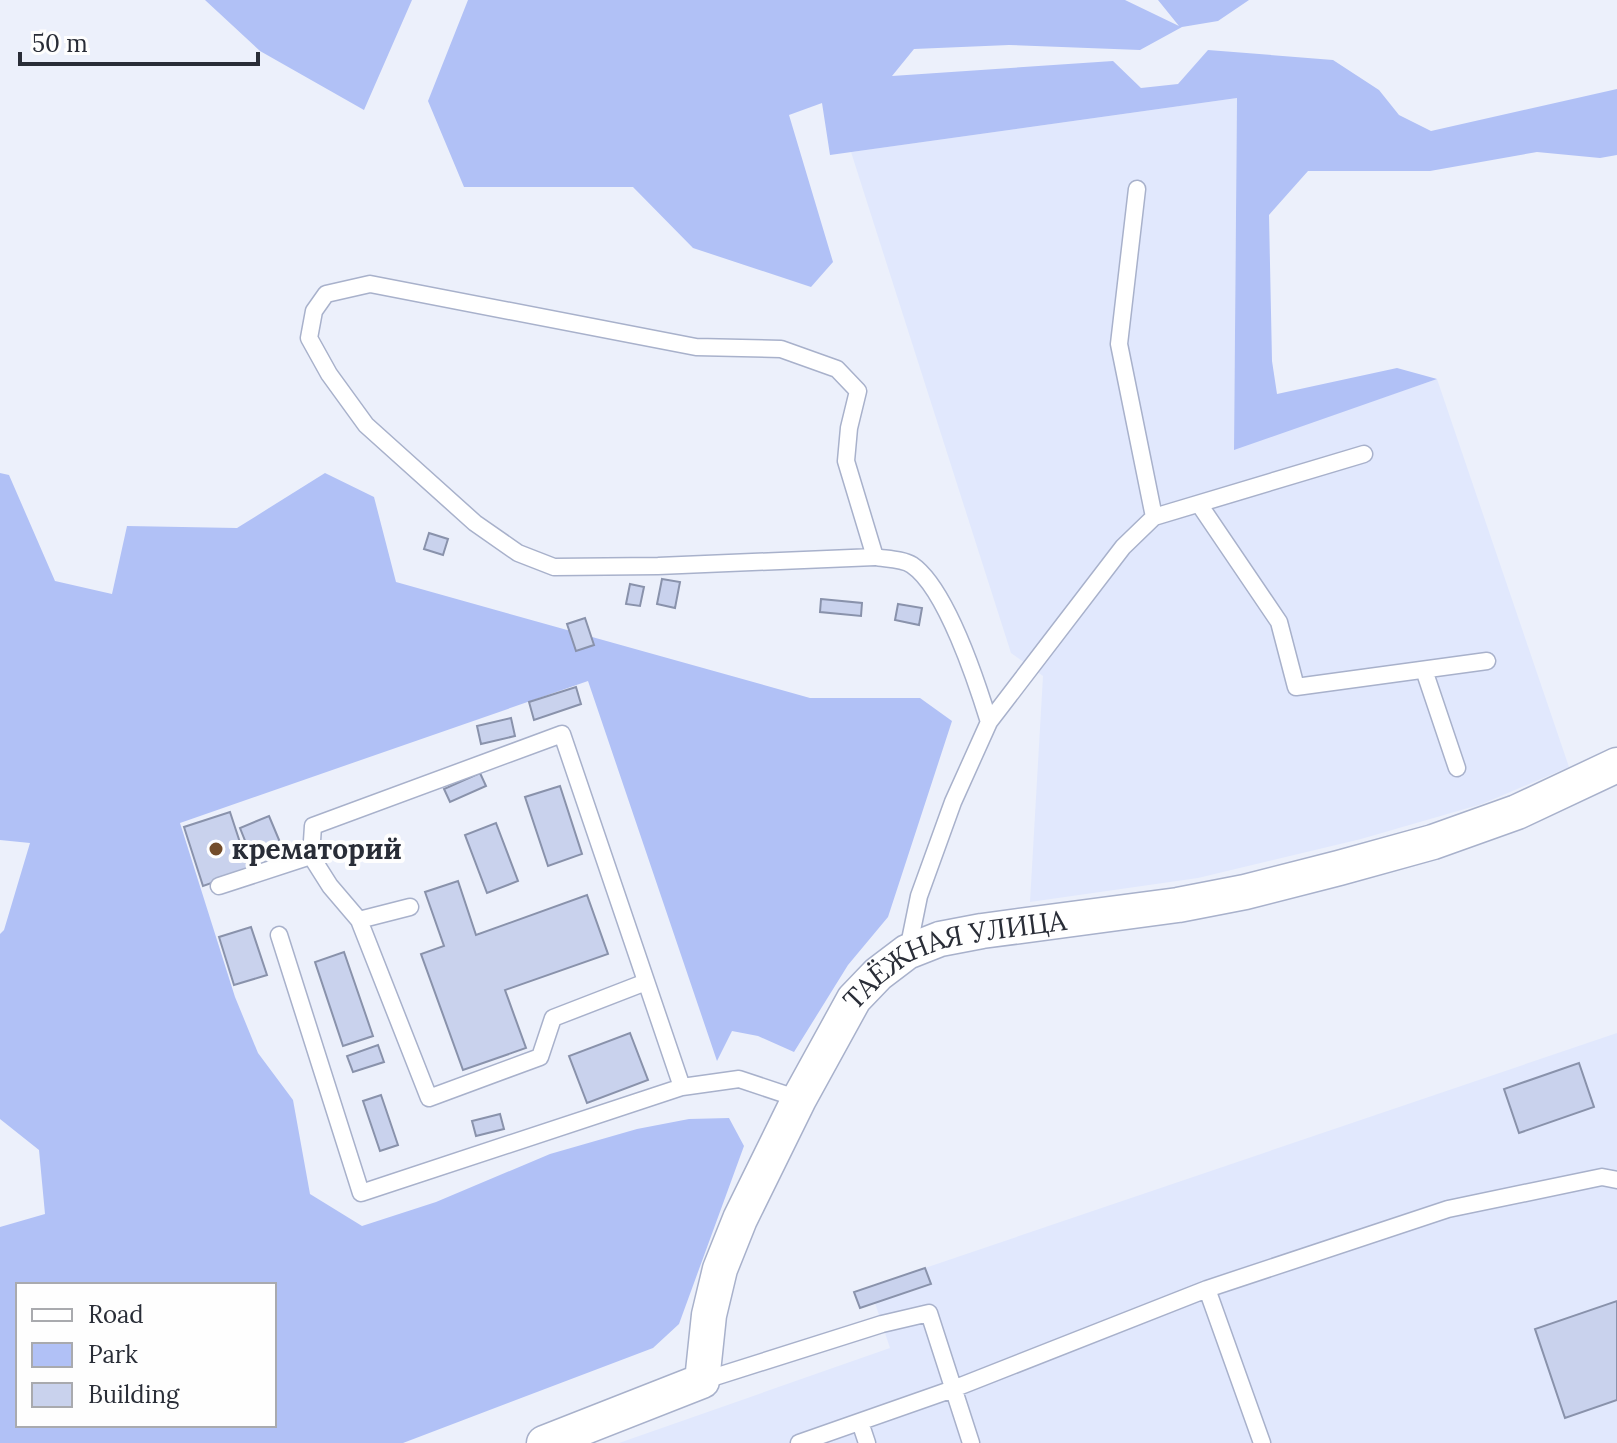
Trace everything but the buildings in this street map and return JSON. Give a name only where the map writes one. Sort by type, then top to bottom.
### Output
[{"type":"street","name":"ТАЁЖНАЯ УЛИЦА","points":[[702,1381],[709,1315],[720,1269],[740,1219],[799,1099],[854,999],[878,974],[907,952],[940,939],[1178,905],[1339,868],[1433,842],[1517,812],[1617,765]]},
{"type":"street","points":[[544,1443],[702,1381]]},
{"type":"lane","points":[[1137,189],[1119,344],[1154,517]]},
{"type":"lane","points":[[875,557],[846,461],[849,428],[858,391],[837,369],[781,349],[696,347],[370,284],[326,294],[314,311],[309,338],[329,374],[366,425],[475,523],[518,553],[554,567],[875,557],[911,564],[929,583],[952,622],[975,675],[989,722]]},
{"type":"lane","points":[[907,952],[919,896],[953,802],[989,722],[1123,547],[1154,517],[1364,454]]},
{"type":"lane","points":[[1199,504],[1279,622],[1296,687],[1487,661]]},
{"type":"lane","points":[[1424,670],[1457,768]]},
{"type":"lane","points":[[646,982],[553,1018],[540,1057],[429,1098],[359,920],[330,886],[311,856],[313,826],[562,734],[682,1087]]},
{"type":"lane","points":[[219,886],[311,856]]},
{"type":"lane","points":[[359,920],[410,907]]},
{"type":"lane","points":[[279,935],[361,1193],[682,1087],[739,1079],[799,1099]]},
{"type":"lane","points":[[799,1443],[953,1389],[1207,1289],[1448,1209],[1602,1177],[1617,1180]]},
{"type":"lane","points":[[1207,1289],[1262,1443]]},
{"type":"lane","points":[[702,1381],[882,1324],[929,1313],[971,1443]]},
{"type":"lane","points":[[860,1422],[867,1443]]},
{"type":"shaded area","points":[[1237,98],[1234,449],[1437,379],[1569,767],[1482,804],[1361,839],[1198,878],[1030,902],[1043,676],[1011,653],[851,152]]},
{"type":"shaded area","points":[[1617,1033],[1617,1443],[619,1443],[890,1348],[875,1303],[931,1285],[925,1268]]},
{"type":"green space","points":[[205,0],[412,0],[364,110],[260,51]]},
{"type":"green space","points":[[468,0],[1125,0],[1179,26],[1158,0],[1249,0],[1218,21],[1182,27],[1140,50],[1009,45],[914,49],[892,76],[1113,61],[1141,88],[1178,84],[1208,50],[1333,60],[1379,90],[1399,115],[1431,131],[1617,89],[1617,155],[1600,158],[1537,152],[1430,171],[1308,171],[1269,215],[1272,361],[1277,394],[1397,368],[1437,379],[1234,450],[1237,98],[830,155],[822,103],[789,115],[833,262],[811,287],[693,248],[633,187],[464,187],[428,101]]},
{"type":"green space","points":[[0,473],[9,475],[55,581],[112,594],[127,526],[237,528],[325,473],[374,497],[396,582],[810,698],[920,698],[952,721],[888,917],[848,965],[794,1052],[758,1036],[732,1031],[717,1061],[588,681],[180,823],[235,997],[258,1053],[293,1100],[310,1194],[362,1226],[436,1202],[550,1154],[637,1129],[689,1119],[729,1118],[744,1146],[679,1324],[653,1348],[403,1443],[0,1443],[0,1227],[45,1214],[39,1150],[0,1119],[0,934],[4,930],[30,843],[0,840]]},
{"type":"place","name":"крематорий","points":[[216,849]]}]
